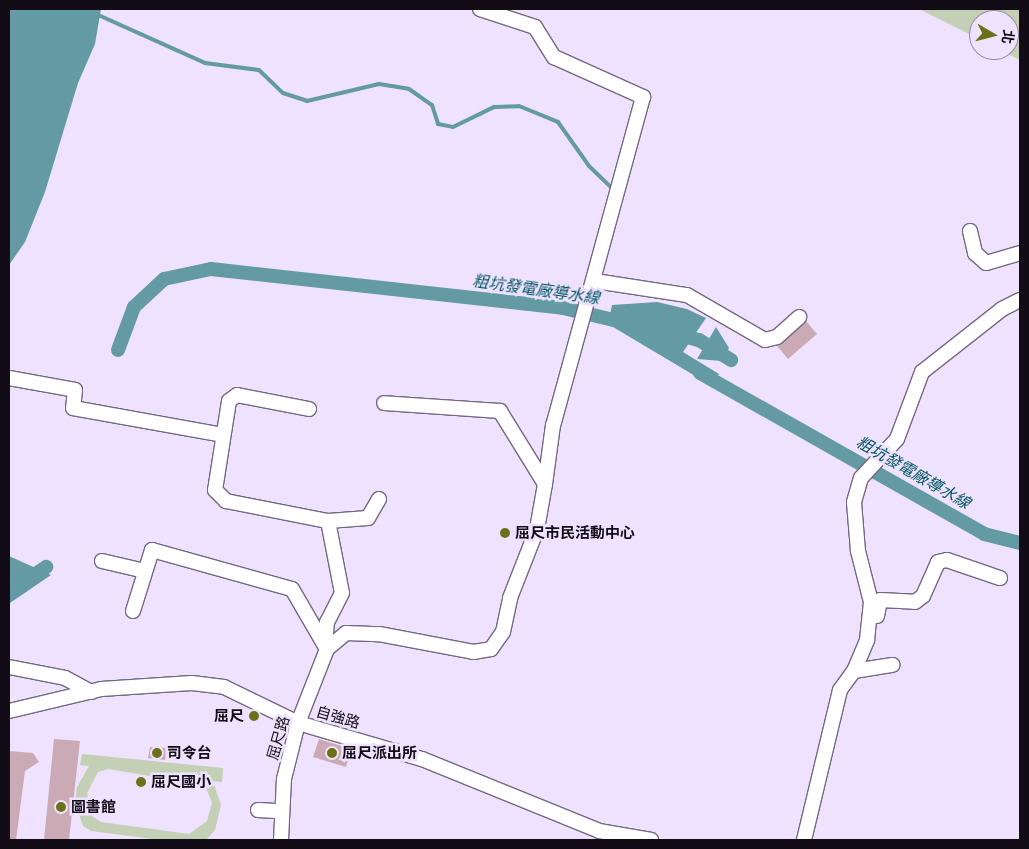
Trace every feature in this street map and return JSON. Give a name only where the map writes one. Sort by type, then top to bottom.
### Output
[{"type":"street","points":[[326,647],[346,633],[379,634],[459,651],[491,649],[503,632],[510,598],[537,529],[553,425],[595,281],[644,97],[554,57],[535,27],[480,9]]},
{"type":"street","points":[[970,231],[975,253],[986,263],[1020,253]]},
{"type":"street","points":[[595,281],[687,295],[765,340],[777,337],[799,317]]},
{"type":"street","points":[[868,640],[871,602],[858,551],[854,502],[861,478],[897,439],[922,372],[954,344],[1020,300]]},
{"type":"street","points":[[9,378],[75,390],[73,408],[223,435]]},
{"type":"street","points":[[309,409],[236,395],[229,401],[215,490],[226,501],[328,521],[368,518],[378,499]]},
{"type":"street","points":[[384,403],[500,411],[545,484]]},
{"type":"street","points":[[326,647],[327,622],[342,593],[328,521]]},
{"type":"street","points":[[133,611],[152,550],[292,589],[326,647]]},
{"type":"street","points":[[804,840],[840,690],[854,671],[868,640],[880,600],[915,602],[923,596],[938,562],[947,560],[1000,578]]},
{"type":"street","points":[[102,561],[146,571]]},
{"type":"street","name":"屈尺路","points":[[281,840],[280,811],[298,723],[326,647]]},
{"type":"street","points":[[854,671],[893,665]]},
{"type":"street","points":[[9,667],[65,678],[91,692]]},
{"type":"street","name":"自強路","points":[[9,711],[91,692],[192,683],[224,687],[298,723],[422,759],[599,831],[651,840]]},
{"type":"street","points":[[258,810],[280,811]]},
{"type":"shaded area","points":[[9,9],[101,9],[95,44],[78,83],[45,192],[25,242],[9,265]]},
{"type":"shaded area","points":[[919,9],[1020,9],[1020,60],[1019,10],[969,10],[969,34]]},
{"type":"shaded area","points":[[657,302],[687,309],[706,318],[683,352],[719,374],[712,386],[608,324],[612,305]]},
{"type":"shaded area","points":[[716,327],[729,348],[722,361],[697,359]]},
{"type":"shaded area","points":[[9,556],[51,575],[10,603],[9,603]]},
{"type":"shaded area","points":[[82,754],[223,768],[222,782],[213,781],[221,805],[215,830],[206,840],[161,840],[91,831],[83,826],[75,803],[77,787],[89,766],[80,765]],"holes":[[[108,769],[205,785],[212,803],[207,821],[189,834],[101,822],[92,816],[87,793],[98,772]]]},
{"type":"building","points":[[806,321],[817,334],[788,359],[777,346]]},
{"type":"building","points":[[54,739],[80,741],[69,840],[44,840]]},
{"type":"building","name":"屈尺派出所","points":[[319,739],[351,749],[346,767],[313,757]]},
{"type":"building","name":"司令台","points":[[150,747],[166,748],[165,760],[148,758]]},
{"type":"building","points":[[9,751],[33,753],[39,762],[25,771],[16,840],[9,840]]},
{"type":"waterway","points":[[96,14],[205,63],[259,70],[283,93],[307,101],[379,84],[409,89],[432,105],[438,124],[453,127],[494,107],[519,106],[558,122],[589,166],[610,186]]},
{"type":"waterway","name":"粗坑發電廠導水線","points":[[118,350],[134,307],[164,279],[211,269],[563,308],[626,323]]},
{"type":"waterway","points":[[676,334],[699,340],[731,360]]},
{"type":"waterway","name":"粗坑發電廠導水線","points":[[700,373],[984,534],[1020,543]]},
{"type":"waterway","points":[[9,592],[46,567]]},
{"type":"place","name":"屈尺市民活動中心","points":[[505,533]]},
{"type":"place","name":"屈尺","points":[[254,716]]},
{"type":"place","name":"司令台","points":[[157,753]]},
{"type":"place","name":"屈尺派出所","points":[[332,753]]},
{"type":"place","name":"屈尺國小","points":[[141,782]]},
{"type":"place","name":"圖書館","points":[[61,807]]}]
